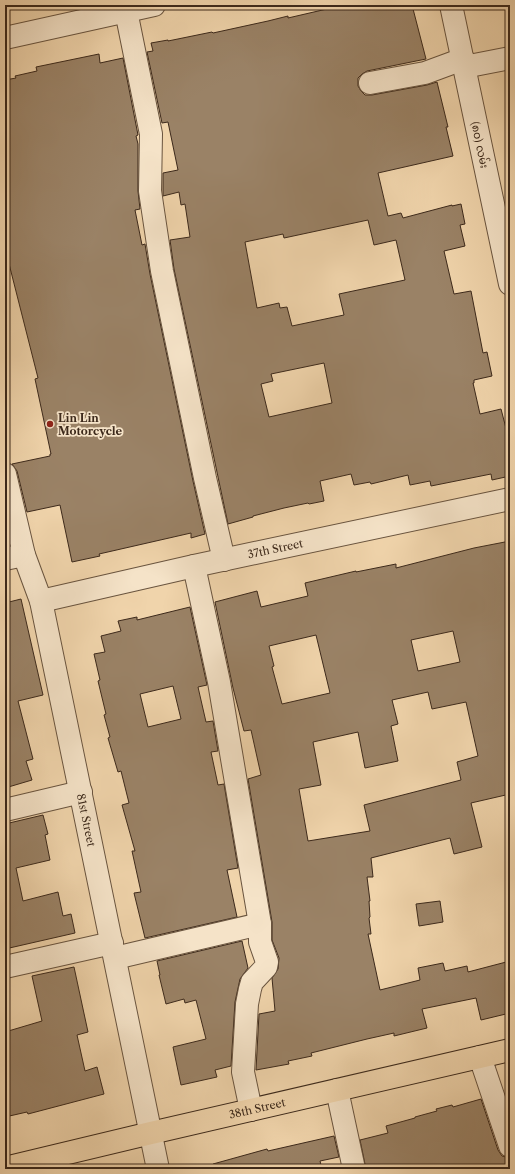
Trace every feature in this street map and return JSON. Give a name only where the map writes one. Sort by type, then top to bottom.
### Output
[{"type":"main road","name":"38th Street","points":[[5,1168],[33,1166],[151,1133],[510,1050]]},
{"type":"street","points":[[5,38],[154,5]]},
{"type":"street","name":"(၈၀) လမ်း","points":[[451,5],[510,284]]},
{"type":"street","points":[[126,11],[151,134],[150,191],[162,271],[204,478],[224,560]]},
{"type":"street","points":[[370,83],[425,73],[463,63],[510,58]]},
{"type":"street","name":"81st Street","points":[[5,474],[14,557],[41,601],[158,1169]]},
{"type":"street","name":"37th Street","points":[[41,601],[194,566],[510,499]]},
{"type":"street","points":[[194,566],[219,682],[260,924],[260,942],[267,962],[266,968],[252,982],[247,1004],[243,1072],[251,1110]]},
{"type":"street","points":[[5,810],[81,792]]},
{"type":"street","points":[[5,967],[113,951],[260,924]]},
{"type":"street","points":[[480,1057],[510,1146]]},
{"type":"street","points":[[338,1090],[354,1169]]},
{"type":"building","points":[[344,5],[412,5],[426,59],[367,71],[358,78],[358,86],[365,95],[372,95],[437,82],[448,127],[446,127],[453,156],[378,173],[388,216],[401,213],[403,218],[461,204],[465,224],[460,225],[465,246],[444,251],[454,294],[471,291],[483,353],[487,352],[492,376],[474,380],[473,383],[480,414],[501,409],[508,436],[506,437],[510,453],[510,476],[492,480],[491,474],[431,486],[430,481],[410,485],[408,475],[371,484],[370,482],[354,485],[351,474],[320,481],[324,501],[284,508],[228,524],[174,269],[170,240],[190,237],[185,204],[181,205],[179,192],[163,196],[163,173],[178,170],[168,122],[162,123],[147,52],[153,51],[151,43],[213,33],[288,16],[288,18]],"holes":[[[368,220],[374,245],[396,240],[405,280],[339,294],[344,315],[292,326],[287,307],[280,308],[279,303],[257,308],[245,242],[283,234],[284,238]],[[324,363],[332,403],[269,417],[261,384],[273,381],[271,374]]]},
{"type":"building","points":[[99,54],[100,63],[123,58],[138,135],[136,136],[138,144],[138,191],[140,209],[135,210],[142,245],[145,244],[205,534],[191,538],[191,533],[99,554],[100,556],[72,562],[60,505],[27,512],[17,471],[12,464],[50,456],[51,454],[35,379],[38,378],[5,248],[5,80],[37,71],[36,67]]},
{"type":"building","points":[[510,541],[510,732],[506,733],[510,749],[510,794],[471,803],[482,847],[454,854],[450,838],[371,858],[373,877],[367,877],[370,901],[369,918],[371,934],[368,934],[380,990],[420,980],[418,968],[443,963],[445,971],[467,966],[468,972],[510,961],[510,1013],[481,1020],[476,998],[422,1009],[427,1028],[394,1036],[394,1033],[367,1039],[311,1053],[312,1056],[288,1061],[289,1064],[256,1070],[259,1014],[275,1011],[272,978],[278,969],[279,958],[272,940],[272,922],[248,779],[261,775],[251,730],[244,731],[233,688],[215,602],[257,591],[261,607],[308,596],[305,583],[356,571],[396,564],[396,568],[474,548]],"holes":[[[453,631],[460,662],[418,671],[411,640]],[[316,635],[330,693],[282,704],[272,667],[274,666],[269,646]],[[428,692],[432,709],[466,702],[478,756],[457,762],[461,780],[364,805],[370,831],[308,841],[299,789],[321,785],[313,742],[358,732],[365,768],[398,761],[391,726],[398,724],[392,700]]]},
{"type":"building","points":[[21,599],[43,695],[18,701],[33,759],[26,761],[32,780],[5,788],[5,603]]},
{"type":"building","points":[[190,607],[207,685],[198,687],[206,722],[213,721],[218,751],[211,752],[218,785],[224,784],[238,868],[227,870],[237,917],[145,938],[134,893],[141,892],[132,851],[135,851],[122,805],[129,803],[121,771],[118,772],[108,738],[110,737],[104,715],[106,714],[98,681],[100,680],[94,654],[105,652],[101,636],[121,631],[118,621],[137,617],[137,620]],"holes":[[[173,686],[181,719],[148,727],[140,694]]]},
{"type":"building","points":[[43,815],[48,834],[45,835],[50,860],[16,868],[23,901],[58,892],[63,916],[71,914],[75,933],[5,949],[5,824]]},
{"type":"building","points":[[440,901],[443,922],[419,926],[416,904]]},
{"type":"building","points":[[242,941],[248,968],[240,979],[235,1002],[231,1066],[215,1070],[217,1077],[181,1085],[173,1047],[206,1039],[196,1000],[185,1003],[184,999],[166,1004],[157,961]]},
{"type":"building","points":[[74,967],[88,1032],[77,1035],[85,1071],[97,1067],[104,1094],[28,1114],[27,1112],[5,1117],[5,1032],[42,1021],[32,976]]},
{"type":"building","points":[[481,1099],[498,1150],[502,1156],[510,1158],[510,1169],[366,1169],[360,1140],[388,1133],[386,1126],[437,1111],[436,1109],[452,1105],[453,1107]]},
{"type":"building","points":[[334,1136],[339,1157],[320,1161],[322,1169],[214,1169],[213,1164],[267,1149],[268,1151]]},
{"type":"place","name":"Lin Lin Motorcycle","points":[[50,424]]}]
